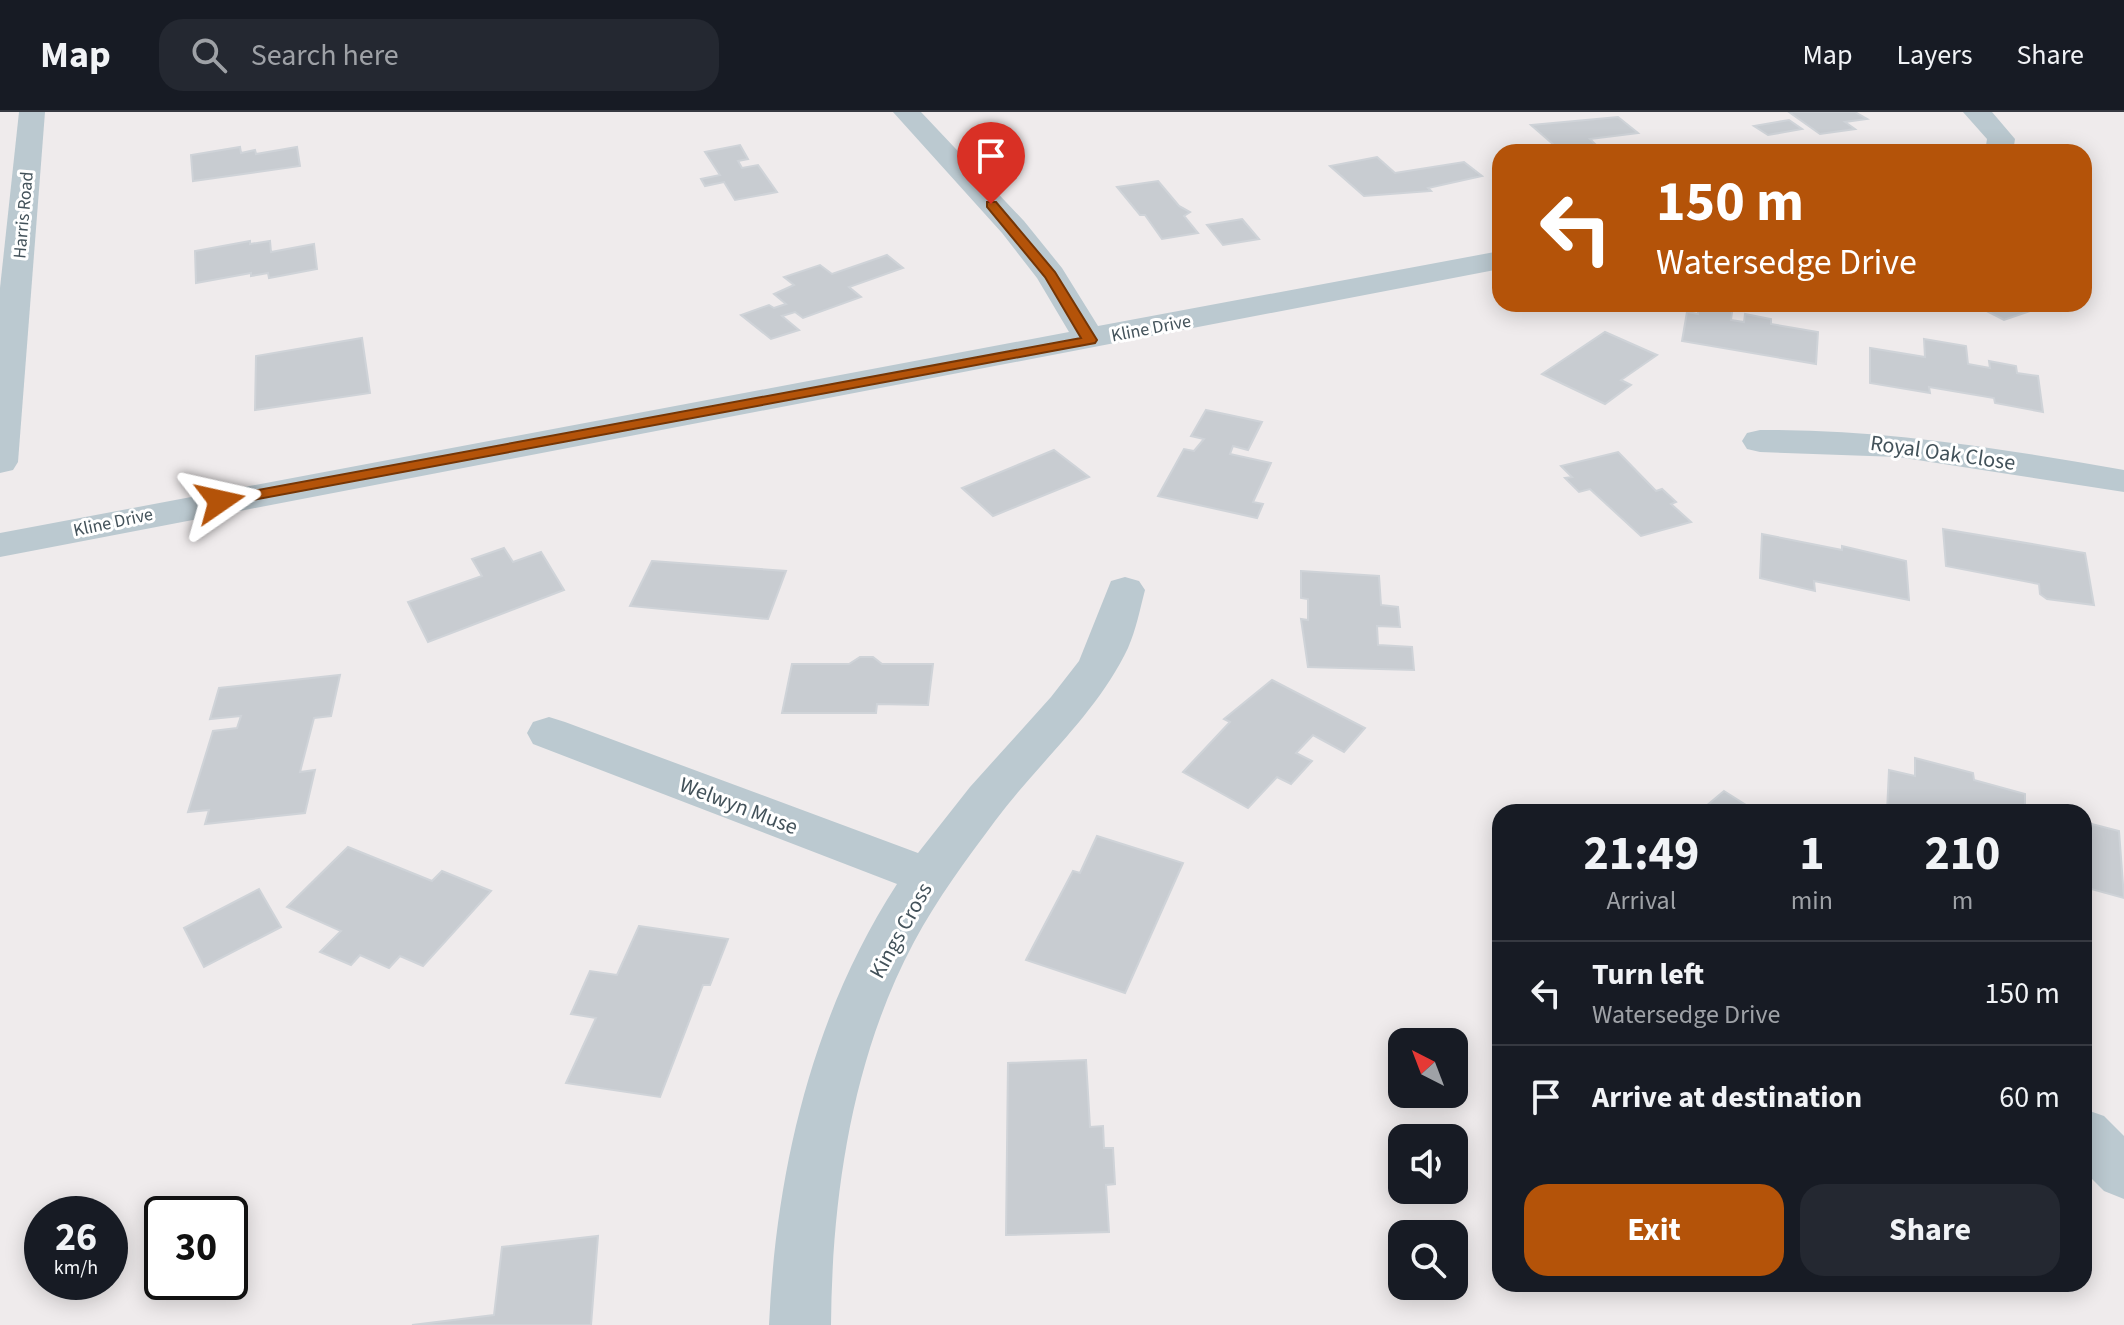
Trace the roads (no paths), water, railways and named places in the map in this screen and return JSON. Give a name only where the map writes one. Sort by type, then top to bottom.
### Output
[{"type":"street","name":"Harris Road","points":[[0,462],[32,112]]},
{"type":"street","points":[[906,112],[1013,227],[1051,275],[1090,340]]},
{"type":"street","points":[[1976,112],[1990,124],[2001,139],[2000,144]]},
{"type":"street","name":"Kline Drive","points":[[0,545],[1492,262]]},
{"type":"street","name":"Royal Oak Close","points":[[1760,441],[1797,439],[1904,444],[2124,481]]},
{"type":"street","name":"Kings Cross","points":[[800,1325],[800,1285],[816,1160],[844,1050],[883,953],[929,877],[987,797],[1077,695],[1107,647],[1125,590]]},
{"type":"street","name":"Welwyn Muse","points":[[549,733],[929,877]]},
{"type":"street","points":[[2092,1142],[2124,1173]]}]
